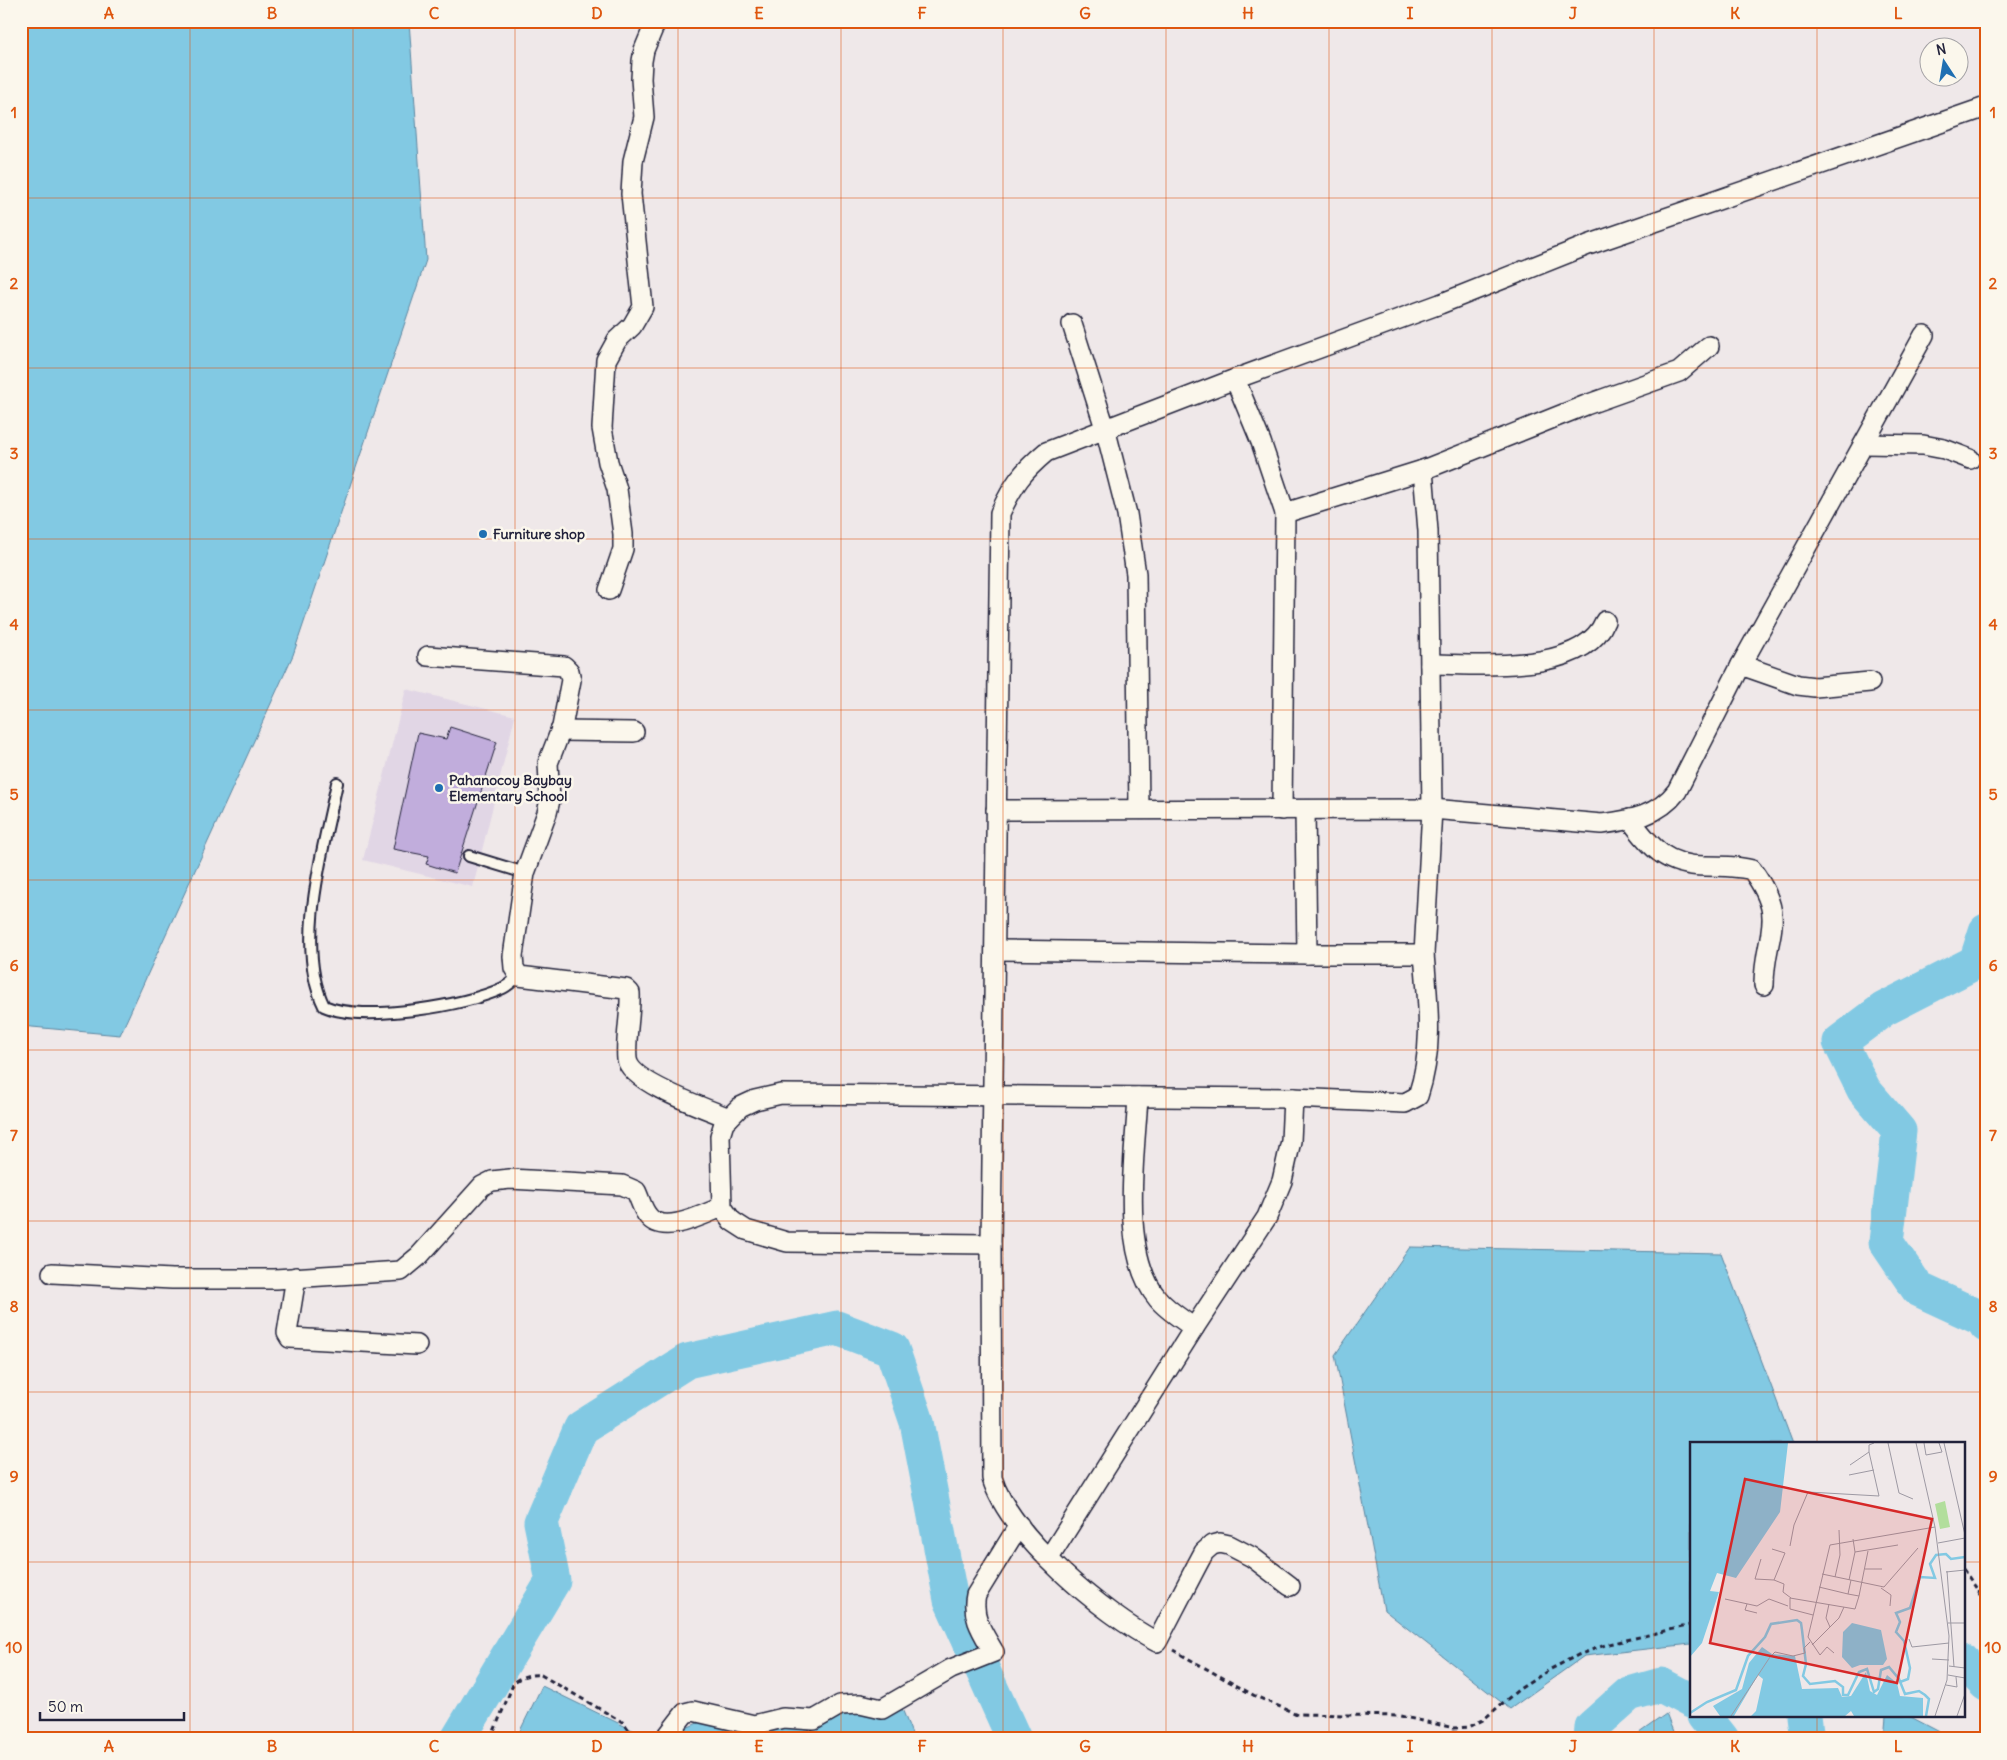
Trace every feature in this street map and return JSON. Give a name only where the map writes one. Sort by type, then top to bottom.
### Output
[{"type":"street","points":[[609,590],[623,549],[624,534],[617,489],[608,462],[602,428],[604,376],[606,360],[610,350],[632,326],[643,307],[632,201],[632,177],[633,161],[644,116],[641,79],[643,55],[656,21]]},
{"type":"street","points":[[1290,1586],[1244,1553],[1220,1543],[1212,1545],[1204,1552],[1157,1642],[1138,1632],[1088,1595],[1049,1558],[1019,1525],[997,1493],[992,1478],[991,1244],[1000,513],[1012,488],[1024,470],[1046,452],[1235,378],[1440,304],[1588,245],[1986,106]]},
{"type":"street","points":[[1072,324],[1105,428],[1127,514],[1136,574],[1139,810]]},
{"type":"street","points":[[996,810],[1432,809],[1602,824],[1630,819],[1666,805],[1677,792],[1741,665],[1924,335]]},
{"type":"street","points":[[1285,513],[1423,470],[1586,405],[1679,372],[1709,346]]},
{"type":"street","points":[[1235,378],[1261,442],[1285,513],[1282,810]]},
{"type":"street","points":[[1864,444],[1923,445],[1970,459]]},
{"type":"street","points":[[991,1244],[787,1242],[746,1230],[732,1221],[722,1208],[720,1136],[724,1123],[740,1107],[781,1094],[1293,1098],[1405,1103],[1418,1096],[1430,1038],[1424,954],[1432,809],[1428,531],[1423,470]]},
{"type":"street","points":[[1430,664],[1509,665],[1544,660],[1586,646],[1600,633],[1605,621]]},
{"type":"street","points":[[428,656],[564,666],[569,671],[571,680],[560,731],[548,763],[547,774],[550,800],[525,873],[513,956],[514,968],[518,976],[626,989],[630,993],[627,1061],[633,1072],[650,1084],[729,1118]]},
{"type":"street","points":[[1741,665],[1798,685],[1815,687],[1870,682]]},
{"type":"street","points":[[560,731],[634,732]]},
{"type":"street","points":[[1306,810],[1306,954]]},
{"type":"street","points":[[1630,819],[1653,848],[1661,854],[1688,865],[1752,870],[1769,898],[1774,922],[1773,934],[1764,964],[1764,985]]},
{"type":"street","points":[[996,950],[1424,954]]},
{"type":"street","points":[[1138,1097],[1133,1206],[1135,1248],[1141,1272],[1158,1300],[1194,1328]]},
{"type":"street","points":[[1049,1558],[1194,1328],[1267,1217],[1282,1181],[1291,1141],[1293,1098]]},
{"type":"street","points":[[52,1272],[172,1279],[296,1278],[402,1271],[426,1250],[482,1186],[492,1181],[510,1179],[622,1185],[636,1191],[649,1218],[656,1222],[677,1225],[722,1208]]},
{"type":"street","points":[[296,1278],[287,1333],[290,1338],[417,1346]]},
{"type":"street","points":[[665,1739],[685,1714],[693,1711],[754,1725],[783,1718],[814,1720],[840,1705],[868,1705],[882,1709],[951,1670],[994,1652],[976,1618],[974,1603],[976,1595],[1019,1525]]},
{"type":"lane","points":[[337,783],[319,872],[310,930],[319,997],[324,1006],[336,1012],[414,1010],[493,992],[506,987],[518,976]]},
{"type":"lane","points":[[469,856],[525,873]]},
{"type":"path","points":[[1964,1570],[1986,1602]]},
{"type":"path","points":[[1157,1642],[1255,1696],[1297,1714],[1400,1716],[1454,1728],[1469,1727],[1483,1720],[1518,1690],[1549,1670],[1578,1655],[1605,1645],[1690,1625]]},
{"type":"path","points":[[491,1739],[514,1682],[519,1678],[533,1674],[541,1676],[624,1723],[635,1739]]},
{"type":"shaded area","name":"Pahanocoy Baybay Elementary School","points":[[406,689],[515,716],[473,887],[363,860]]},
{"type":"water","points":[[21,21],[409,21],[426,260],[293,655],[120,1035],[21,1026]]},
{"type":"water","points":[[1410,1247],[1721,1253],[1792,1442],[1690,1442],[1690,1644],[1584,1656],[1510,1709],[1384,1610],[1335,1355]]},
{"type":"water","points":[[542,1686],[651,1739],[516,1739]]},
{"type":"water","points":[[901,1706],[914,1739],[661,1739],[716,1715],[812,1720]]},
{"type":"water","points":[[1666,1714],[1676,1739],[1632,1739],[1632,1738]]},
{"type":"water","points":[[1886,1718],[1913,1718],[1953,1739],[1884,1739]]},
{"type":"building","points":[[450,727],[497,742],[455,873],[426,864],[429,856],[393,849],[418,733],[446,739]]},
{"type":"waterway","points":[[1986,931],[1976,962],[1884,1009],[1840,1042],[1864,1090],[1899,1131],[1886,1242],[1918,1289],[1983,1319],[1986,1325]]},
{"type":"waterway","points":[[458,1739],[553,1581],[541,1522],[581,1428],[687,1361],[837,1328],[892,1349],[917,1422],[951,1600],[1014,1739]]},
{"type":"waterway","points":[[1964,1662],[1986,1684]]},
{"type":"waterway","points":[[1591,1739],[1592,1727],[1629,1694],[1661,1685],[1690,1700]]},
{"type":"waterway","points":[[1706,1718],[1722,1739]]},
{"type":"waterway","points":[[1804,1718],[1807,1739]]},
{"type":"place","name":"Furniture shop","points":[[483,534]]},
{"type":"place","name":"Pahanocoy Baybay Elementary School","points":[[439,788]]}]
